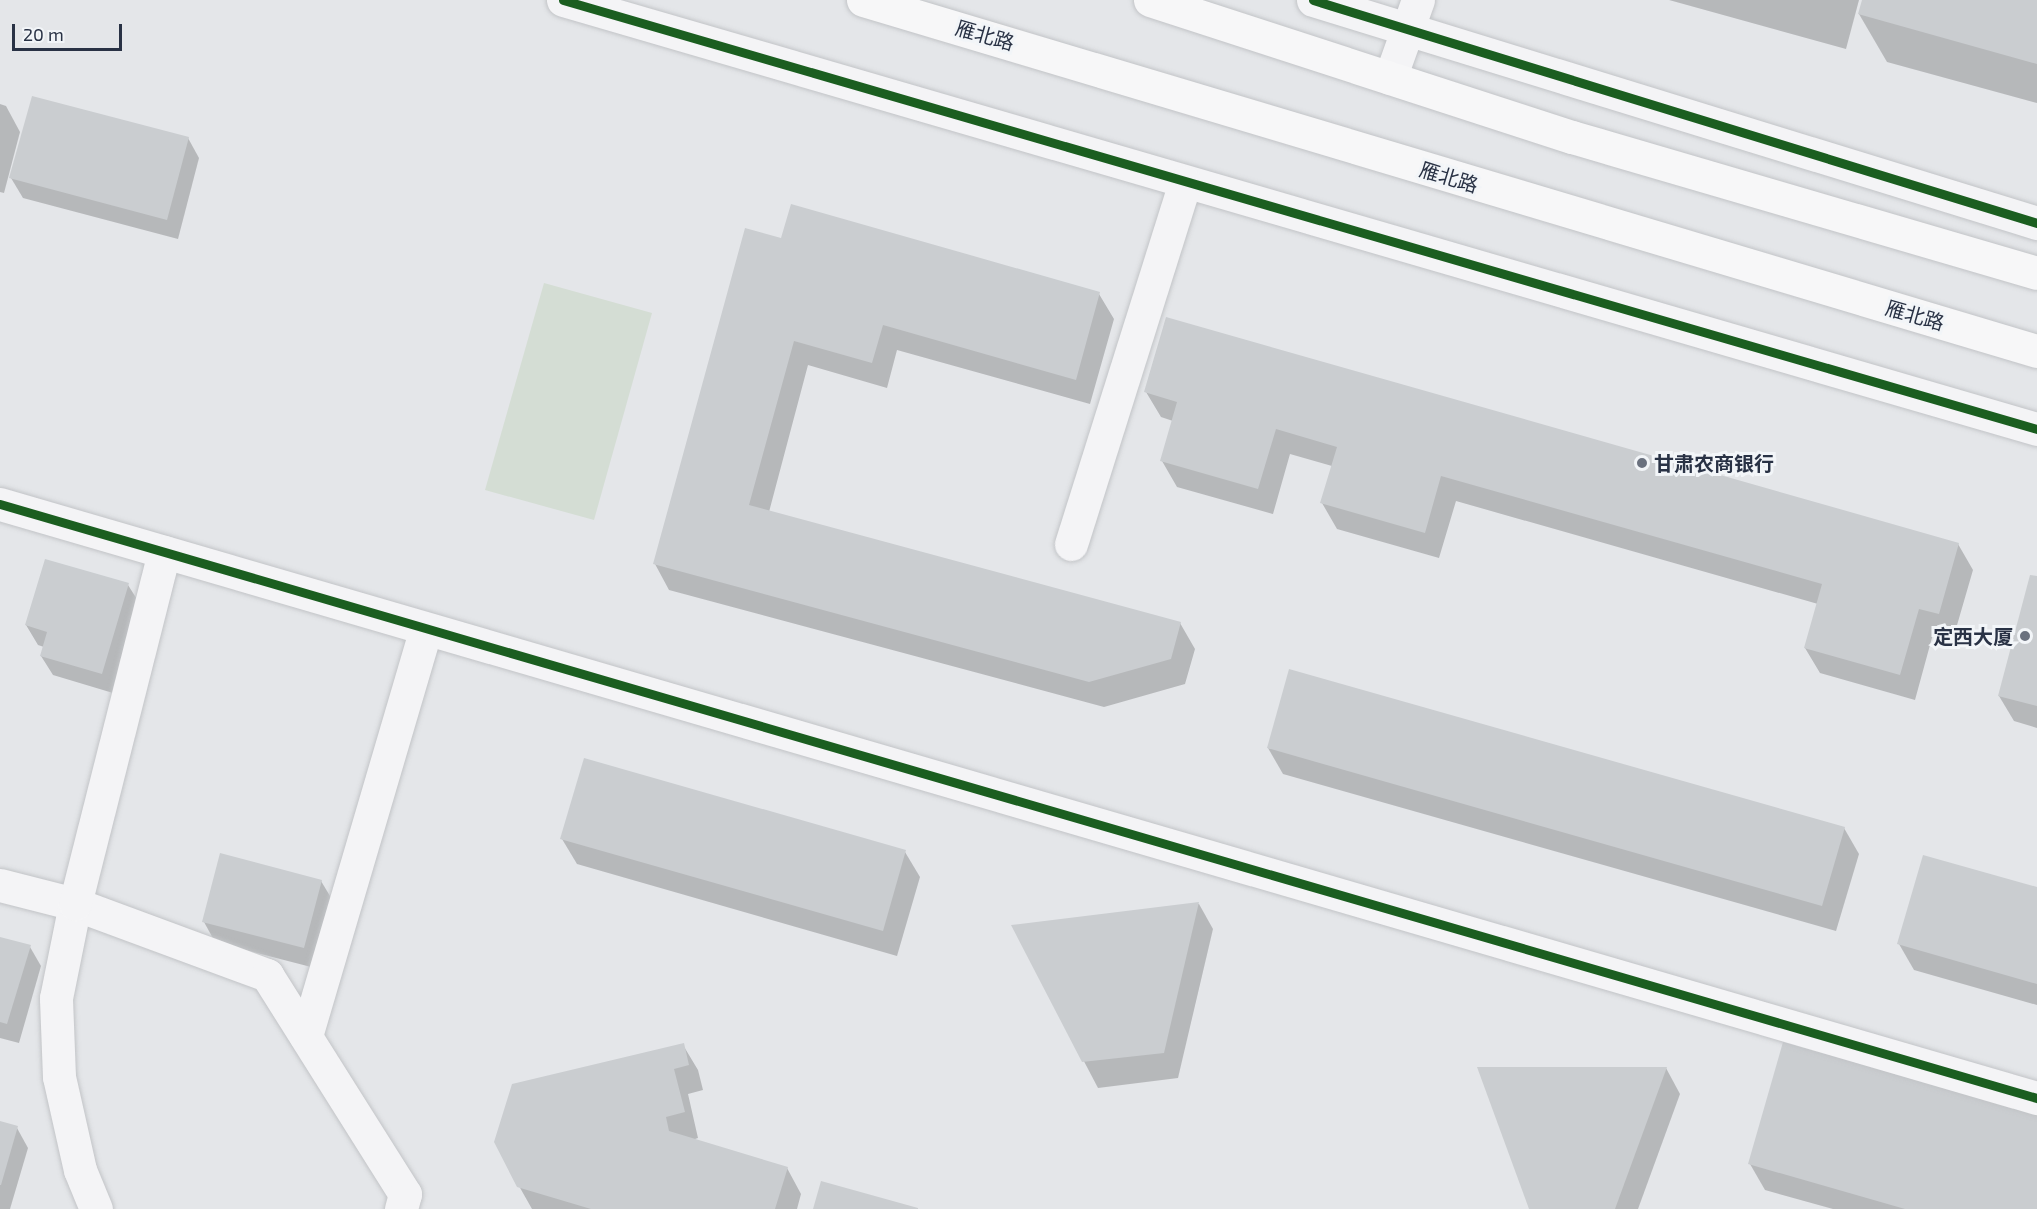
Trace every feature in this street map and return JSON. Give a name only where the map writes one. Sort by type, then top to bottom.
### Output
[{"type":"main road","name":"雁北路","points":[[863,0],[2037,351]]},
{"type":"main road","points":[[1150,0],[1572,137],[2037,273]]},
{"type":"street","points":[[562,0],[2037,429]]},
{"type":"street","points":[[1313,0],[1413,14],[2037,223]]},
{"type":"street","points":[[1390,78],[1413,14]]},
{"type":"street","points":[[1071,544],[1185,183]]},
{"type":"street","points":[[0,504],[2037,1098]]},
{"type":"street","points":[[96,1209],[80,1170],[59,1077],[56,998],[75,904],[164,552]]},
{"type":"street","points":[[306,1036],[426,629]]},
{"type":"street","points":[[0,885],[75,904],[267,975],[405,1194],[401,1209]]},
{"type":"shaded area","points":[[544,283],[652,313],[594,520],[485,490]]},
{"type":"building","points":[[1862,0],[2037,0],[2037,64],[1858,14]]},
{"type":"building","points":[[32,96],[189,137],[167,220],[9,178]]},
{"type":"building","points":[[791,204],[1100,292],[1076,380],[883,325],[872,363],[794,341],[749,505],[1181,622],[1171,659],[1089,682],[653,564],[745,228],[781,238]]},
{"type":"building","points":[[1166,317],[1959,543],[1939,614],[1919,609],[1900,675],[1804,648],[1822,584],[1441,476],[1425,533],[1320,503],[1337,447],[1276,429],[1258,489],[1160,461],[1177,402],[1144,392]]},
{"type":"building","points":[[45,559],[129,583],[102,674],[40,656],[47,632],[25,625]]},
{"type":"building","name":"定西大厦","points":[[2030,575],[2037,576],[2037,706],[1998,696]]},
{"type":"building","points":[[1289,669],[1845,827],[1822,906],[1267,748]]},
{"type":"building","points":[[584,758],[906,850],[883,931],[560,839]]},
{"type":"building","points":[[220,853],[322,880],[304,948],[202,922]]},
{"type":"building","points":[[1923,855],[2037,887],[2037,984],[1897,944]]},
{"type":"building","points":[[1199,902],[1164,1053],[1082,1062],[1011,925]]},
{"type":"building","points":[[0,937],[31,945],[7,1024],[0,1022]]},
{"type":"building","points":[[1783,1042],[2037,1114],[2037,1209],[1905,1209],[1748,1164]]},
{"type":"building","points":[[684,1043],[689,1065],[674,1069],[685,1112],[666,1117],[669,1131],[788,1167],[775,1209],[591,1209],[517,1187],[494,1142],[512,1084]]},
{"type":"building","points":[[1477,1067],[1667,1067],[1615,1209],[1529,1209]]},
{"type":"building","points":[[0,1121],[18,1126],[1,1185],[0,1185]]},
{"type":"building","points":[[821,1181],[918,1208],[918,1209],[813,1209]]},
{"type":"cycle path","points":[[563,0],[2037,429]]},
{"type":"cycle path","points":[[1313,0],[2037,223]]},
{"type":"cycle path","points":[[0,504],[2037,1098]]},
{"type":"place","name":"甘肃农商银行","points":[[1642,463]]},
{"type":"place","name":"定西大厦","points":[[2025,636]]}]
